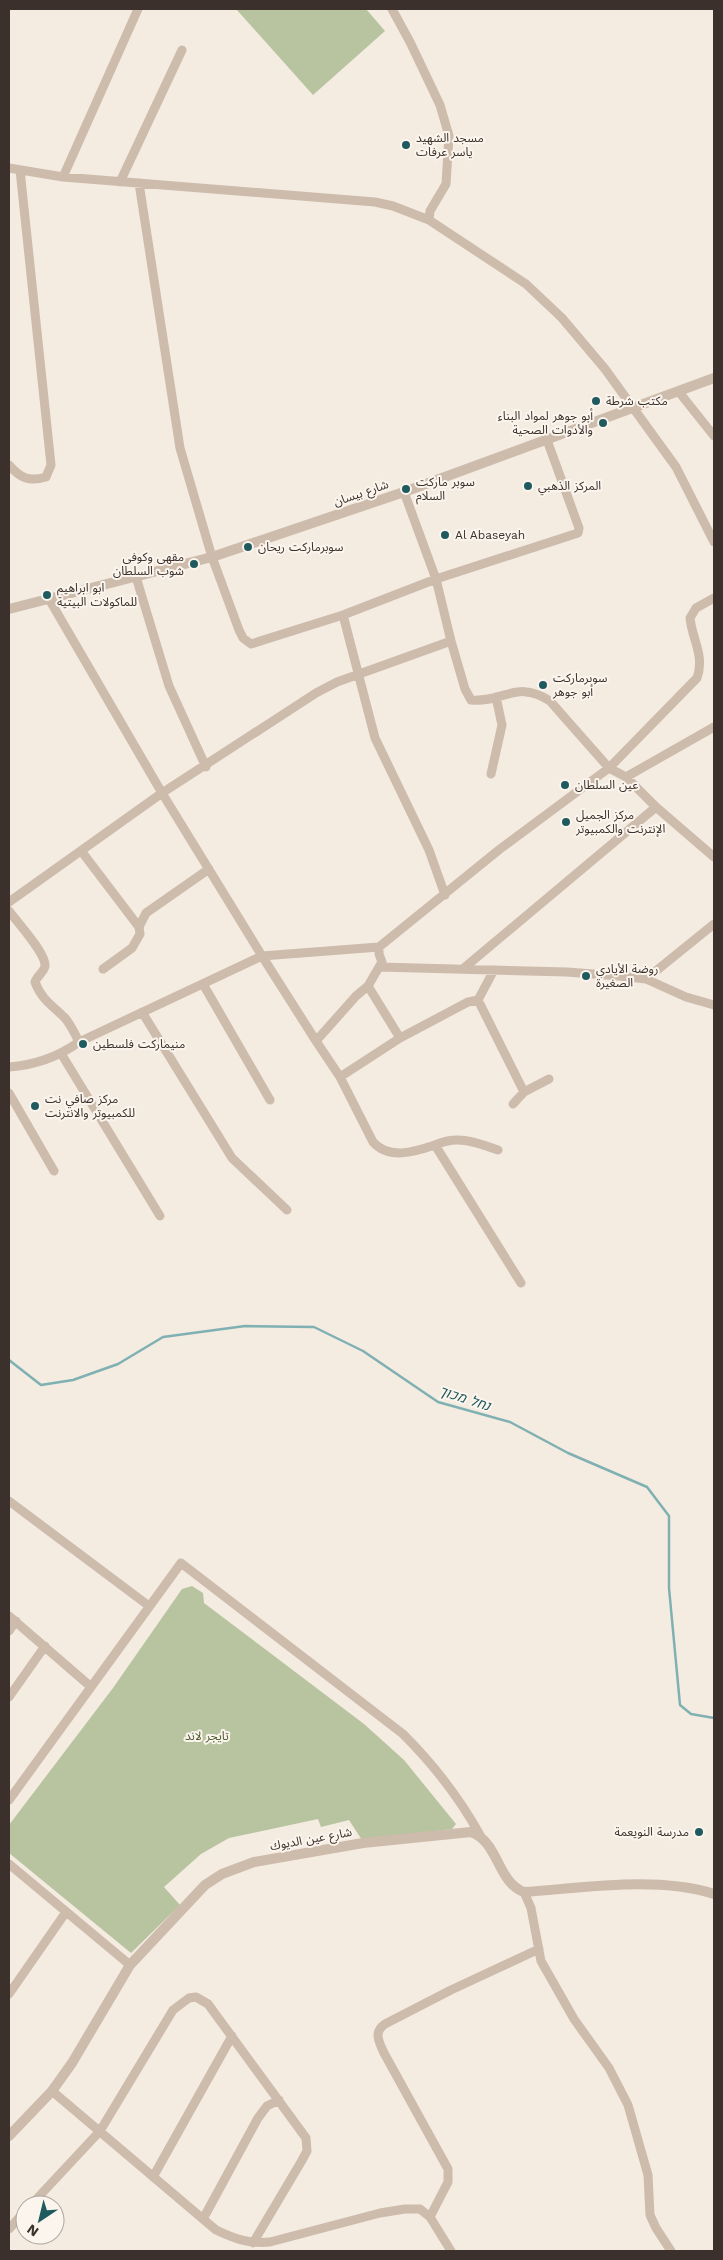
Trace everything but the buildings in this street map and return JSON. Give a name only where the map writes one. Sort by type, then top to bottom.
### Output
[{"type":"street","points":[[63,177],[138,9]]},
{"type":"street","points":[[392,9],[440,105],[449,136],[446,184],[430,211],[429,220]]},
{"type":"street","points":[[120,182],[182,50]]},
{"type":"street","points":[[9,168],[63,177],[375,202],[393,206],[429,220],[508,271],[538,295],[605,369],[676,467],[714,542]]},
{"type":"street","points":[[9,465],[21,478],[29,480],[46,477],[51,465],[20,170]]},
{"type":"street","points":[[139,183],[180,448],[212,557],[239,630],[247,643],[251,644],[343,615],[436,579],[580,531],[547,440]]},
{"type":"street","name":"شارع بيسان","points":[[9,609],[212,557],[404,492],[714,378]]},
{"type":"street","points":[[679,392],[714,436]]},
{"type":"street","points":[[404,492],[436,579],[465,689],[472,700],[496,697],[517,691],[529,691],[550,701],[609,768],[626,778],[656,808],[714,858]]},
{"type":"street","points":[[136,577],[169,686],[206,767]]},
{"type":"street","points":[[9,1067],[24,1066],[62,1054],[79,1042],[262,956],[379,947],[500,849],[609,768],[698,678],[701,658],[690,618],[696,608],[714,598]]},
{"type":"street","points":[[49,599],[162,794],[262,956],[340,1077],[373,1142],[378,1148],[387,1153],[418,1150],[458,1139],[498,1150]]},
{"type":"street","points":[[343,615],[376,738],[429,850],[445,895]]},
{"type":"street","points":[[9,902],[162,794],[206,767],[300,702],[337,682],[451,641]]},
{"type":"street","points":[[491,774],[502,725],[496,697]]},
{"type":"street","points":[[626,778],[714,727]]},
{"type":"street","points":[[464,968],[656,808]]},
{"type":"street","points":[[82,852],[139,927],[140,934],[132,948],[103,969]]},
{"type":"street","points":[[139,927],[146,913],[209,869]]},
{"type":"street","points":[[9,911],[42,954],[45,964],[44,969],[35,982],[37,988],[56,1012],[68,1022],[79,1042]]},
{"type":"street","points":[[646,980],[714,924]]},
{"type":"street","points":[[316,1041],[356,996],[368,986],[382,962],[378,954],[379,947]]},
{"type":"street","points":[[379,967],[576,972],[646,980],[686,997],[714,1005]]},
{"type":"street","points":[[478,1000],[494,970]]},
{"type":"street","points":[[203,984],[270,1100]]},
{"type":"street","points":[[368,986],[400,1038]]},
{"type":"street","points":[[340,1077],[400,1038],[468,1002],[478,1000]]},
{"type":"street","points":[[478,1000],[524,1092]]},
{"type":"street","points":[[142,1012],[232,1158],[286,1210]]},
{"type":"street","points":[[62,1054],[160,1216]]},
{"type":"street","points":[[513,1104],[524,1092],[549,1079]]},
{"type":"street","points":[[9,1093],[54,1171]]},
{"type":"street","points":[[435,1146],[521,1283]]},
{"type":"street","points":[[9,1501],[149,1606]]},
{"type":"street","points":[[9,1800],[181,1563],[402,1734],[429,1760],[467,1812],[513,1886],[524,1892],[635,1884],[698,1890],[714,1894]]},
{"type":"street","points":[[9,1632],[12,1619],[90,1686]]},
{"type":"street","points":[[9,1698],[45,1646]]},
{"type":"street","name":"شارع عين الديوك","points":[[9,2136],[52,2091],[91,2033],[130,1965],[205,1885],[233,1868],[254,1862],[400,1838],[462,1832],[480,1835]]},
{"type":"street","points":[[9,1864],[130,1965]]},
{"type":"street","points":[[524,1892],[531,1908],[541,1961],[557,1990],[620,2087],[628,2105],[648,2175],[650,2215],[671,2251]]},
{"type":"street","points":[[9,1994],[66,1912]]},
{"type":"street","points":[[430,2217],[448,2182],[448,2169],[384,2053],[377,2037],[378,2032],[382,2026],[394,2019],[539,1949]]},
{"type":"street","points":[[40,2195],[100,2131],[165,2021],[181,2004],[196,1997],[208,2004],[306,2138],[307,2151],[253,2243]]},
{"type":"street","points":[[153,2177],[232,2036]]},
{"type":"street","points":[[52,2091],[216,2230],[240,2241],[253,2243],[270,2242],[380,2213],[420,2209],[430,2217],[451,2251]]},
{"type":"street","points":[[203,2219],[258,2118],[266,2106],[279,2100]]},
{"type":"green space","points":[[236,9],[366,9],[385,31],[313,95]]},
{"type":"green space","name":"تايجر لاند","points":[[192,1586],[203,1593],[204,1603],[364,1724],[404,1760],[456,1824],[452,1829],[362,1840],[349,1820],[321,1827],[318,1819],[229,1838],[201,1854],[164,1887],[180,1905],[131,1953],[9,1853],[9,1825],[113,1688],[182,1589]]},
{"type":"waterway","name":"נחל מכוך","points":[[9,1360],[41,1385],[73,1380],[118,1364],[163,1337],[245,1326],[314,1327],[363,1351],[438,1402],[510,1422],[568,1453],[647,1487],[669,1516],[669,1588],[680,1705],[691,1714],[714,1718]]},
{"type":"place","name":"مسجد الشهيد ياسر عرفات","points":[[406,145]]},
{"type":"place","name":"مكتب شرطة","points":[[596,401]]},
{"type":"place","name":"أبو جوهر لمواد البناء والأدوات الصحية","points":[[603,423]]},
{"type":"place","name":"المركز الذهبي","points":[[528,486]]},
{"type":"place","name":"سوبر ماركت السلام","points":[[406,489]]},
{"type":"place","name":"Al Abaseyah","points":[[445,535]]},
{"type":"place","name":"سوبرماركت ريحان","points":[[248,547]]},
{"type":"place","name":"مقهى وكوفي شوب السلطان","points":[[194,564]]},
{"type":"place","name":"ابو ابراهيم للماكولات البيتية","points":[[47,595]]},
{"type":"place","name":"سوبرماركت أبو جوهر","points":[[543,685]]},
{"type":"place","name":"عين السلطان","points":[[565,785]]},
{"type":"place","name":"مركز الجميل الإنترنت والكمبيوتر","points":[[566,822]]},
{"type":"place","name":"روضة الأيادي الصغيرة","points":[[586,976]]},
{"type":"place","name":"منيماركت فلسطين","points":[[83,1044]]},
{"type":"place","name":"مركز صافي نت للكمبيوتر والانترنت","points":[[35,1106]]},
{"type":"place","name":"مدرسة النويعمة","points":[[699,1832]]}]
